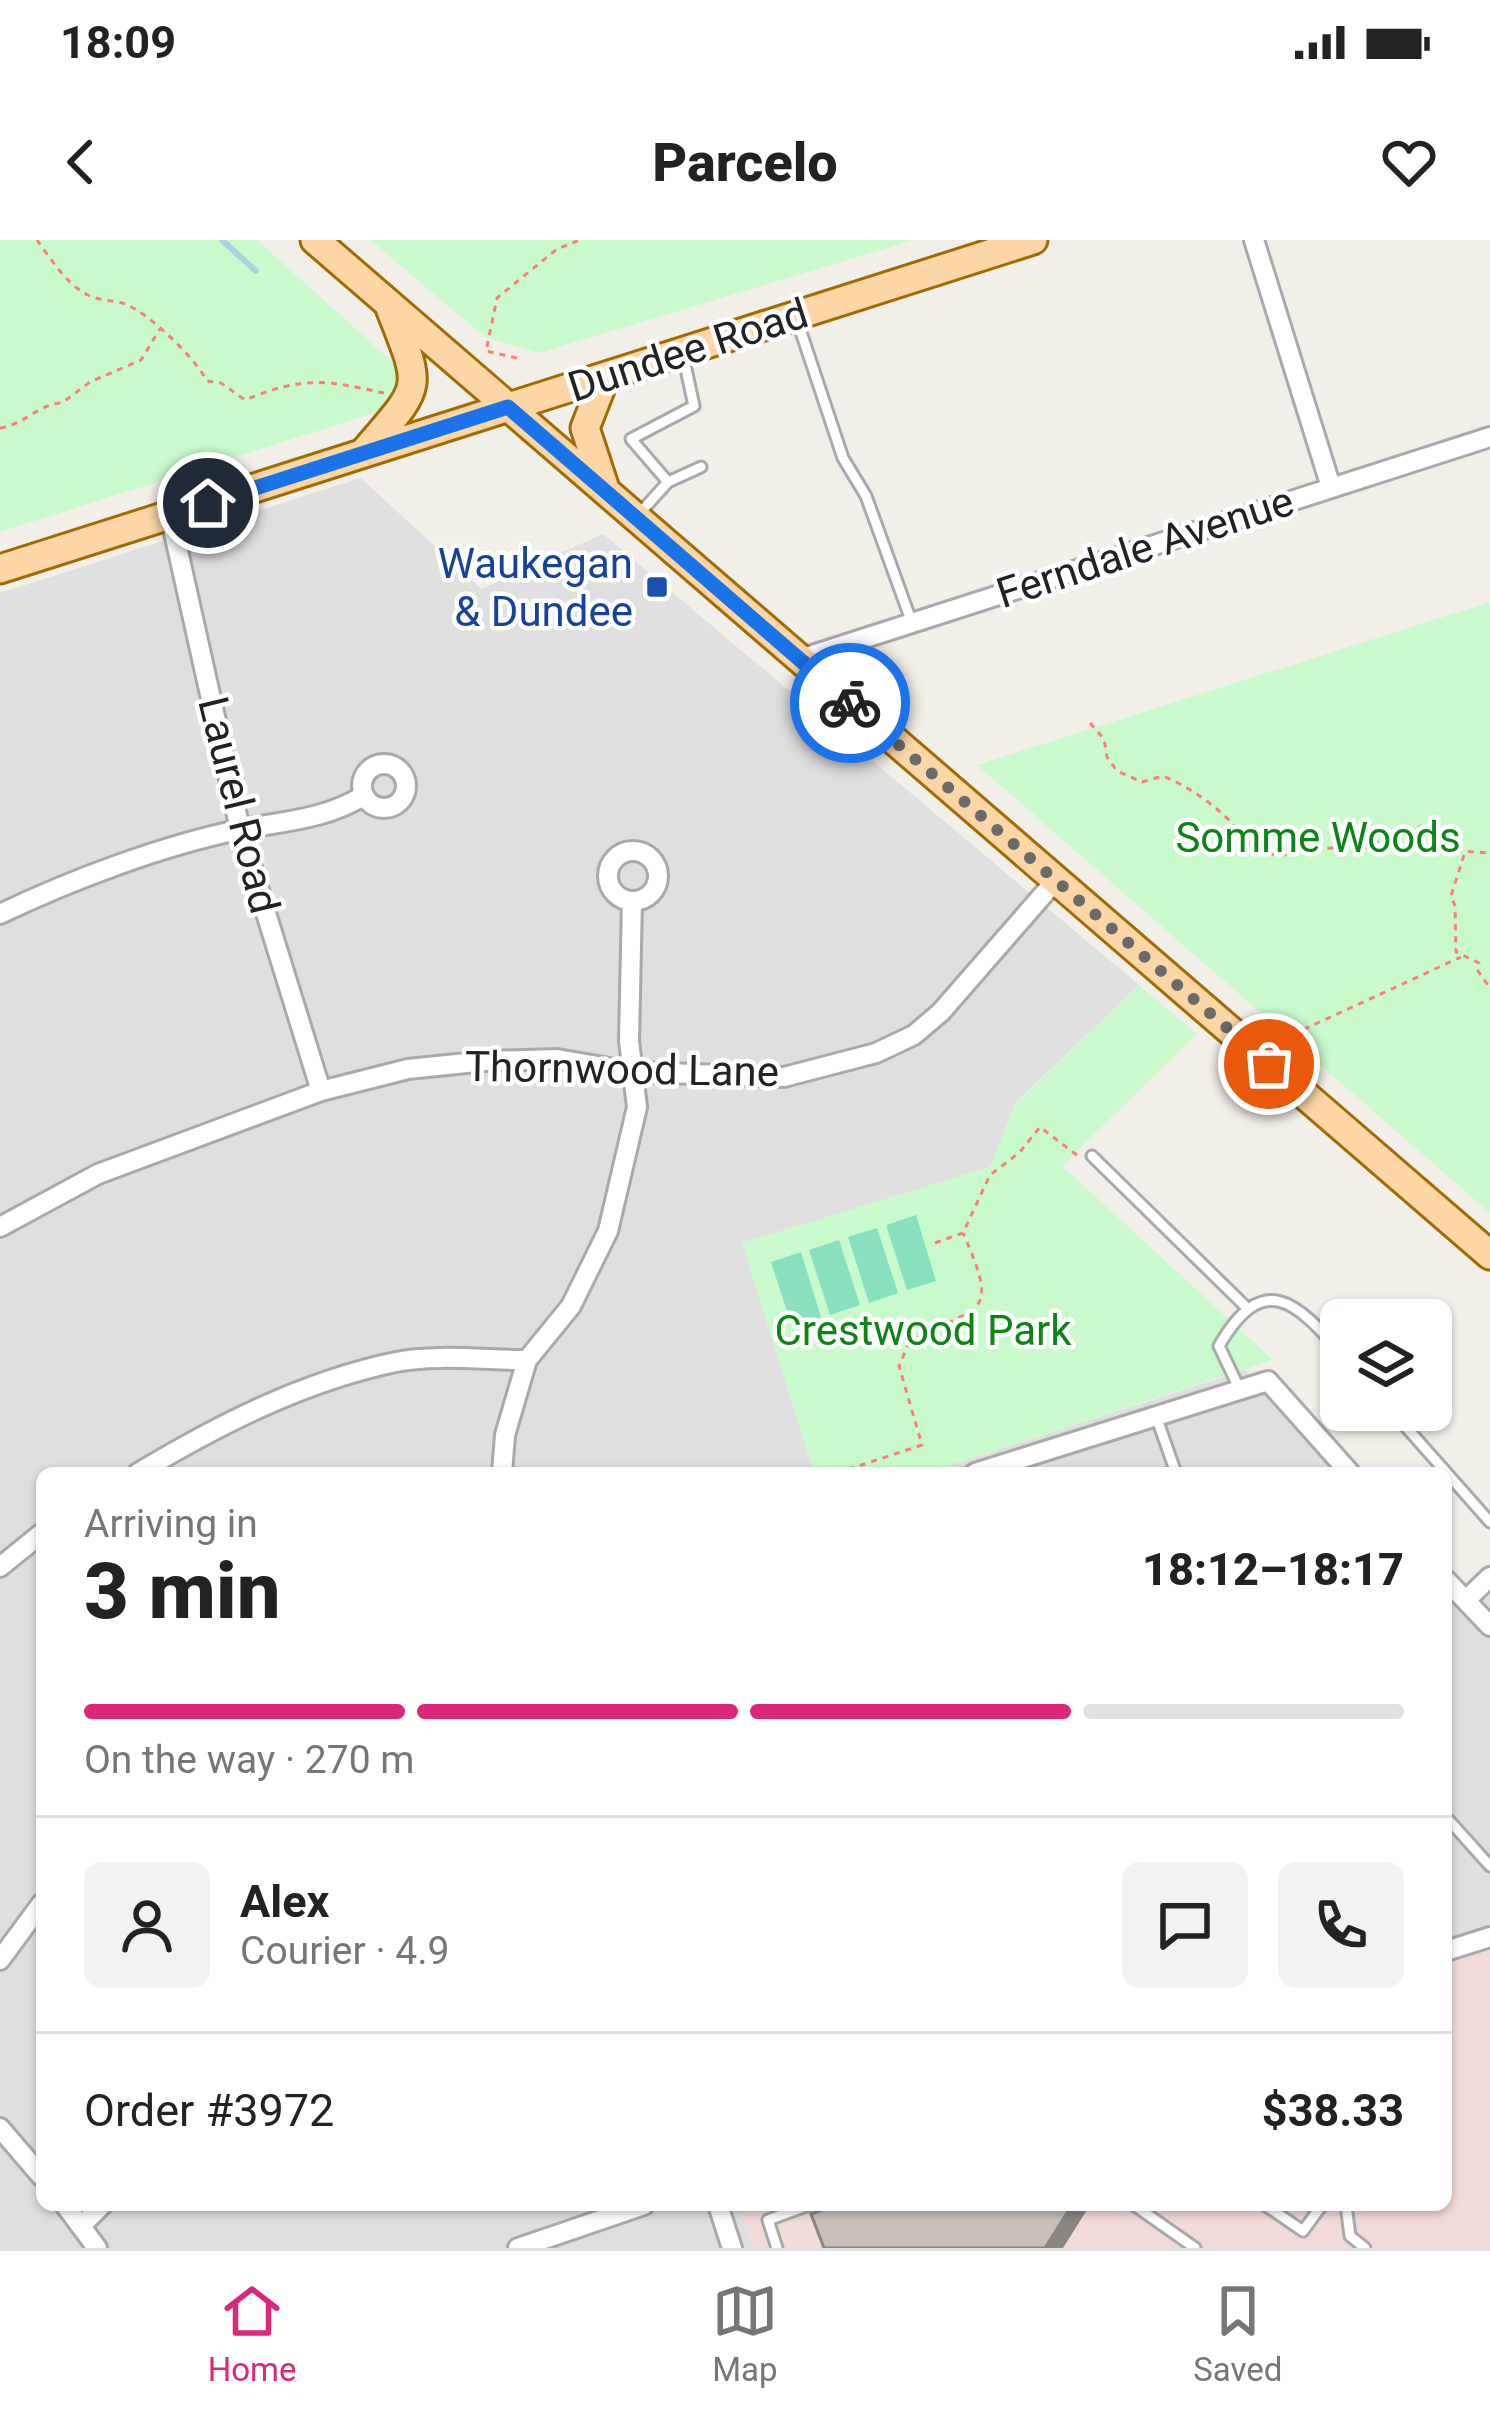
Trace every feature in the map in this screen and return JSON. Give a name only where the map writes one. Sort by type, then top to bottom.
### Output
[{"type":"main road","points":[[315,240],[1490,1255]]},
{"type":"main road","name":"Dundee Road","points":[[0,569],[1033,240]]},
{"type":"main road","points":[[362,454],[411,397],[414,369],[389,304]]},
{"type":"main road","points":[[605,376],[585,428],[607,493]]},
{"type":"street","points":[[1254,240],[1331,487]]},
{"type":"street","name":"Ferndale Avenue","points":[[800,659],[1490,437]]},
{"type":"street","name":"Laurel Road","points":[[170,515],[240,829],[321,1091]]},
{"type":"street","points":[[0,914],[68,881],[240,829],[304,820],[363,796]]},
{"type":"street","name":"Thornwood Lane","points":[[0,1226],[98,1174],[321,1091],[408,1069],[486,1060],[557,1060],[633,1072],[784,1077],[877,1053],[914,1035],[941,1012],[1056,880]]},
{"type":"street","points":[[502,1467],[505,1435],[527,1360],[572,1306],[608,1231],[637,1107],[629,1041],[632,901]]},
{"type":"street","points":[[148,1467],[203,1434],[293,1394],[399,1361],[527,1360]]},
{"type":"street","points":[[994,1467],[1268,1381],[1345,1467]]},
{"type":"street","points":[[0,1567],[36,1538]]},
{"type":"street","points":[[1466,1600],[1490,1577]]},
{"type":"street","points":[[1452,1587],[1490,1627]]},
{"type":"street","points":[[0,1960],[36,1912]]},
{"type":"street","points":[[1452,1949],[1490,1937]]},
{"type":"street","points":[[0,2128],[36,2170]]},
{"type":"street","points":[[70,2211],[98,2248]]},
{"type":"street","points":[[82,2224],[96,2211]]},
{"type":"street","points":[[518,2248],[626,2211]]},
{"type":"street","points":[[720,2211],[732,2248]]},
{"type":"lane","points":[[795,316],[843,458],[866,496],[911,623]]},
{"type":"lane","points":[[668,482],[631,440],[694,406],[683,352]]},
{"type":"lane","points":[[636,518],[668,482],[701,466]]},
{"type":"lane","points":[[1092,1156],[1246,1307]]},
{"type":"lane","points":[[1240,1389],[1219,1346],[1246,1307],[1270,1301],[1291,1304],[1320,1329]]},
{"type":"lane","points":[[1156,1415],[1174,1467]]},
{"type":"lane","points":[[1410,1431],[1441,1467]]},
{"type":"lane","points":[[1452,1479],[1490,1522]]},
{"type":"lane","points":[[1452,1824],[1490,1866]]},
{"type":"lane","points":[[776,2248],[768,2220],[793,2211]]},
{"type":"lane","points":[[1143,2211],[1195,2248]]},
{"type":"lane","points":[[1274,2211],[1303,2231],[1318,2211]]},
{"type":"lane","points":[[1347,2211],[1350,2236],[1365,2248]]},
{"type":"path","points":[[37,240],[87,295],[128,305],[160,328],[207,381],[221,383],[245,400],[269,390],[322,380],[397,396]]},
{"type":"path","points":[[517,358],[486,351],[497,298],[557,249],[580,240]]},
{"type":"path","points":[[0,428],[30,419],[91,382],[141,360],[160,328]]},
{"type":"path","points":[[1090,723],[1105,739],[1107,757],[1117,771],[1142,782],[1163,776],[1186,787],[1244,830],[1258,853],[1287,855],[1333,848],[1357,852],[1396,832],[1430,825],[1465,853],[1490,853]]},
{"type":"path","points":[[1465,853],[1451,896],[1456,952],[1479,963],[1478,971],[1490,988]]},
{"type":"path","points":[[1269,1064],[1296,1033],[1461,957]]},
{"type":"path","points":[[855,1467],[922,1445],[899,1366],[909,1342],[962,1318],[980,1303],[985,1291],[963,1233],[989,1175],[1019,1153],[1040,1127],[1074,1155],[1092,1156]]},
{"type":"path","points":[[935,1243],[963,1233]]},
{"type":"shaded area","points":[[361,478],[481,589],[603,534],[1139,985],[1015,1103],[991,1167],[743,1243],[812,1467],[36,1467],[36,2211],[742,2211],[754,2248],[0,2248],[0,593]]},
{"type":"shaded area","points":[[1245,1370],[1331,1467],[945,1467]]},
{"type":"shaded area","points":[[1490,1564],[1490,1944],[1452,1956],[1452,1603]]},
{"type":"shaded area","points":[[1490,1944],[1490,2248],[754,2248],[742,2211],[1452,2211],[1452,1956]]},
{"type":"green space","points":[[0,240],[257,240],[406,374],[396,406],[0,532]]},
{"type":"green space","points":[[370,240],[914,240],[539,353],[485,337]]},
{"type":"green space","name":"Somme Woods","points":[[1490,602],[1490,1213],[977,765]]},
{"type":"green space","name":"Crestwood Park","points":[[1139,985],[1197,1034],[1062,1166],[1273,1360],[944,1467],[812,1467],[742,1243],[990,1167],[1015,1104]]},
{"type":"green space","points":[[916,1215],[936,1281],[907,1290],[886,1225]]},
{"type":"green space","points":[[877,1228],[898,1293],[869,1303],[848,1237]]},
{"type":"green space","points":[[839,1240],[860,1305],[830,1315],[809,1250]]},
{"type":"green space","points":[[801,1252],[821,1317],[792,1327],[771,1262]]},
{"type":"building","points":[[1068,2211],[1045,2248],[824,2248],[811,2214]]},
{"type":"waterway","points":[[222,240],[256,271]]},
{"type":"way so far","points":[[850,703],[1269,1064]]},
{"type":"place","name":"Waukegan & Dundee","points":[[657,587]]},
{"type":"route","points":[[208,503],[508,407],[850,703]]}]
